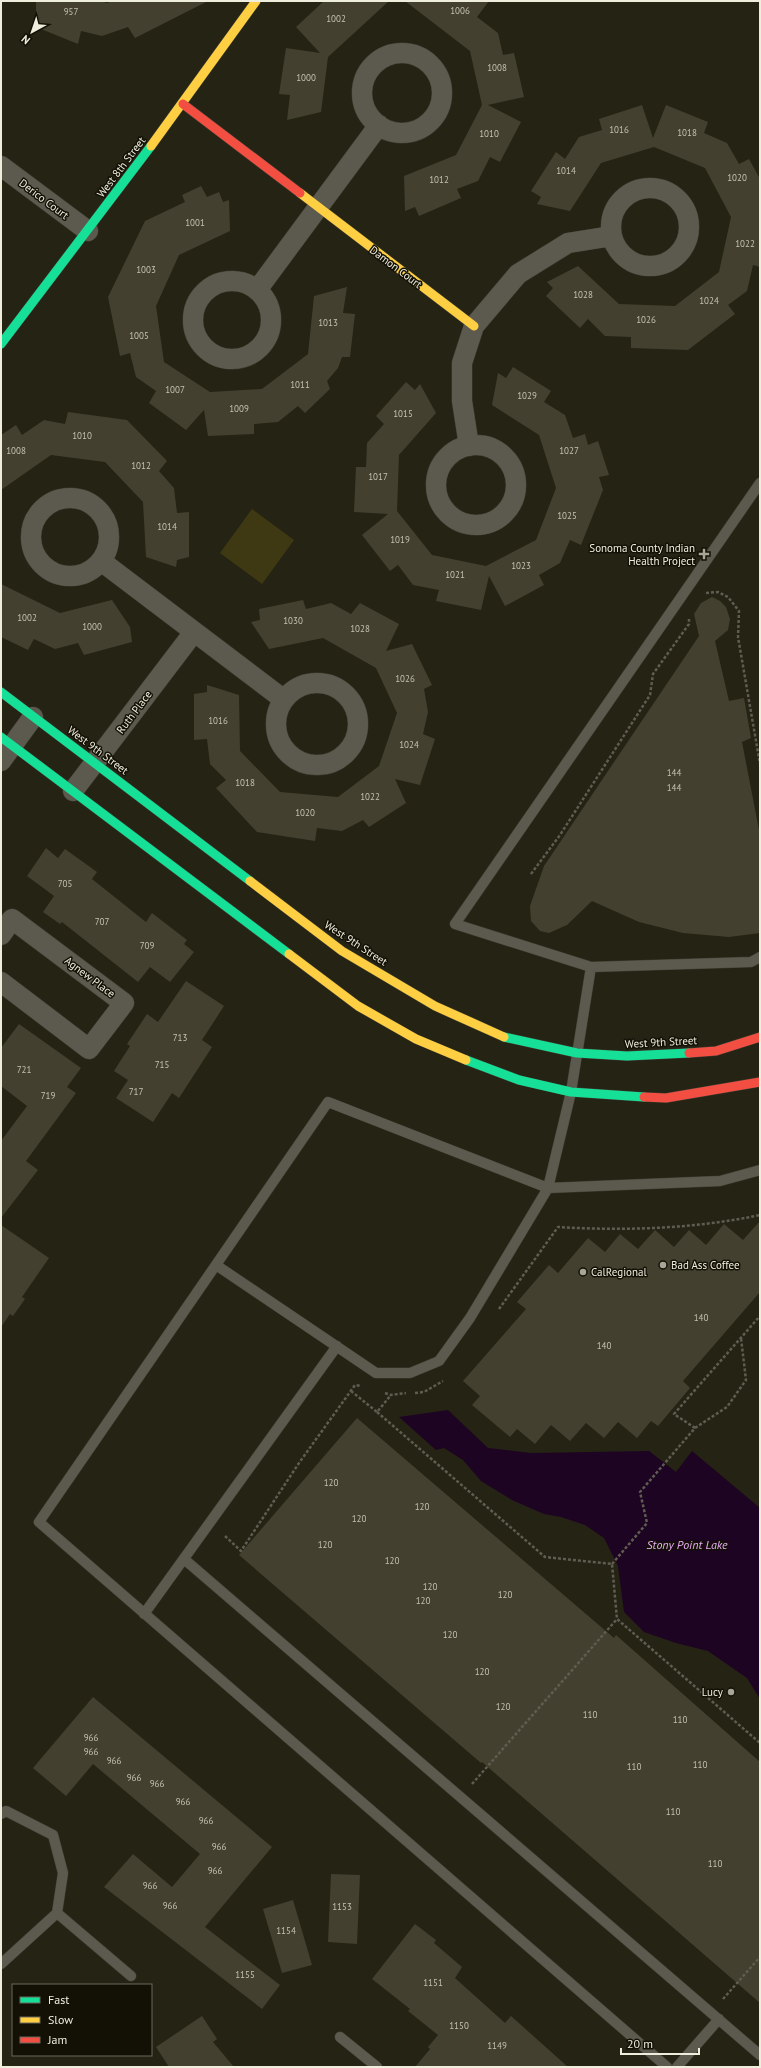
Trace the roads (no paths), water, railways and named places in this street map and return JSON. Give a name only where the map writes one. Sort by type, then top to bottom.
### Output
[{"type":"street","name":"West 8th Street","points":[[1,344],[183,104],[256,1]]},
{"type":"street","name":"Damon Court","points":[[183,104],[474,326]]},
{"type":"street","points":[[257,290],[379,125]]},
{"type":"street","name":"Derico Court","points":[[1,166],[88,231]]},
{"type":"street","points":[[469,446],[462,401],[462,363],[474,326],[518,274],[568,243],[612,236]]},
{"type":"street","points":[[469,446],[483,446],[496,451],[506,460],[514,471],[516,485],[514,499],[507,511],[497,520],[484,525],[471,526],[459,522],[448,515],[440,505],[436,493],[436,480],[443,463],[456,450],[469,446]]},
{"type":"street","points":[[101,561],[283,699]]},
{"type":"street","name":"Ruth Place","points":[[73,791],[194,632]]},
{"type":"street","points":[[316,682],[329,684],[341,690],[350,698],[356,710],[359,723],[356,738],[350,750],[339,759],[319,765],[312,765],[298,760],[287,752],[279,740],[276,726],[277,712],[283,699],[292,690],[304,684],[316,682]]},
{"type":"street","name":"West 9th Street","points":[[1,692],[342,951],[435,1006],[502,1036],[577,1054],[627,1056],[716,1051],[760,1037]]},
{"type":"street","points":[[33,717],[5,748],[73,791],[358,1006],[416,1039],[475,1064],[519,1080],[571,1092],[666,1098],[760,1082]]},
{"type":"street","name":"Agnew Place","points":[[1,934],[12,919],[124,1003],[89,1049],[1,982]]},
{"type":"lane","points":[[760,483],[455,924],[591,967],[751,962],[760,957]]},
{"type":"lane","points":[[216,1265],[376,1373],[410,1373],[439,1361],[470,1318],[548,1188],[571,1092],[591,967]]},
{"type":"lane","points":[[667,2067],[39,1522],[328,1102],[548,1188],[720,1181],[760,1170]]},
{"type":"lane","points":[[144,1614],[337,1346]]},
{"type":"lane","points":[[184,1559],[760,2055]]},
{"type":"lane","points":[[1,1814],[6,1811],[53,1835],[63,1873],[57,1913],[1,1964]]},
{"type":"lane","points":[[57,1913],[131,1976]]},
{"type":"lane","points":[[677,2067],[719,2019]]},
{"type":"lane","points":[[340,2037],[376,2067]]},
{"type":"water","name":"Stony Point Lake","points":[[448,1410],[488,1448],[531,1453],[649,1451],[676,1472],[692,1451],[760,1508],[760,1699],[747,1678],[708,1651],[676,1643],[644,1632],[624,1612],[618,1566],[604,1538],[585,1525],[561,1517],[544,1514],[512,1500],[481,1481],[463,1460],[444,1448],[436,1450],[399,1417]]},
{"type":"place","name":"Sonoma County Indian Health Project","points":[[704,554]]},
{"type":"place","name":"Bad Ass Coffee","points":[[663,1265]]},
{"type":"place","name":"CalRegional","points":[[583,1272]]},
{"type":"place","name":"Lucy","points":[[731,1692]]}]
